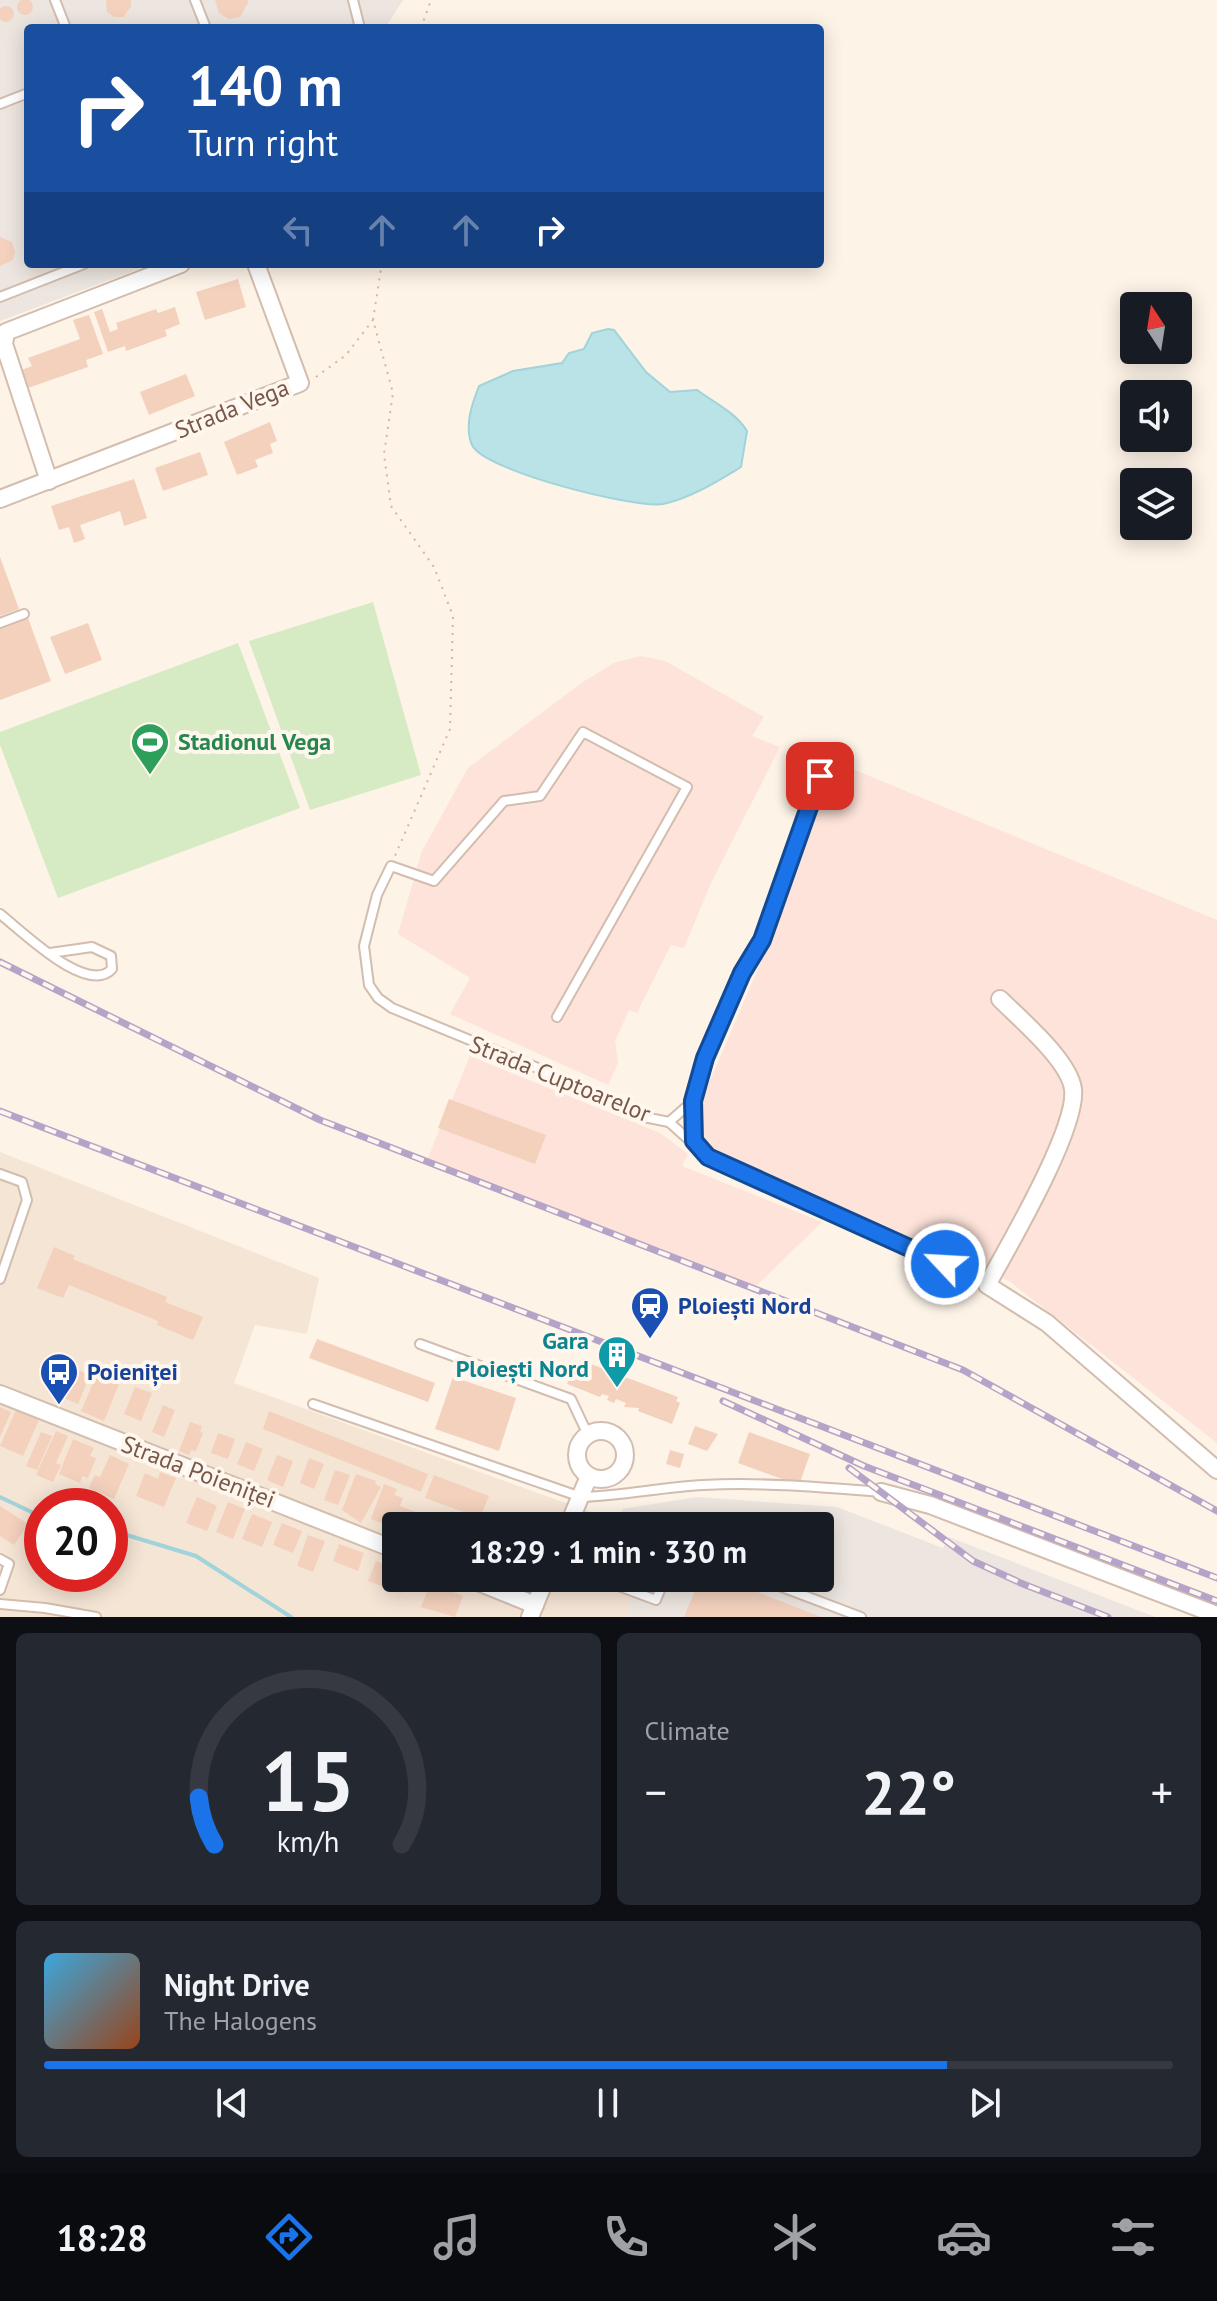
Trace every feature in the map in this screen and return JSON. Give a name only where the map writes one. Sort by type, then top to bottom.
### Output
[{"type":"street","points":[[49,481],[4,344],[6,332],[171,268]]},
{"type":"street","name":"Strada Vega","points":[[0,499],[300,383],[257,268]]},
{"type":"street","points":[[987,1285],[1039,1190],[1070,1112],[1073,1088],[1064,1069],[1044,1043],[1000,999]]},
{"type":"street","name":"Strada Cuptoarelor","points":[[987,1285],[1047,1323],[1217,1470]]},
{"type":"street","name":"Strada Poieniței","points":[[0,1394],[382,1544]]},
{"type":"street","points":[[603,1431],[611,1433],[622,1443],[625,1451],[618,1473],[604,1479],[589,1476],[579,1466],[577,1452],[588,1435],[603,1431]]},
{"type":"street","points":[[574,1512],[589,1476]]},
{"type":"street","points":[[881,1492],[930,1505],[1217,1615]]},
{"type":"street","points":[[496,1592],[533,1611],[540,1592]]},
{"type":"lane","points":[[55,0],[64,24]]},
{"type":"lane","points":[[195,0],[204,24]]},
{"type":"lane","points":[[353,0],[359,24]]},
{"type":"lane","points":[[0,104],[24,95]]},
{"type":"lane","points":[[0,297],[74,268]]},
{"type":"lane","points":[[0,623],[24,614]]},
{"type":"lane","points":[[391,866],[434,881],[504,801],[540,796],[583,732],[687,787],[557,1017]]},
{"type":"lane","points":[[694,1141],[693,1101],[712,1037],[742,973],[762,940],[830,749]]},
{"type":"lane","name":"Strada Cuptoarelor","points":[[391,866],[377,895],[364,946],[366,974],[378,998],[409,1017],[533,1066],[644,1117],[669,1122],[694,1141],[708,1157],[987,1285]]},
{"type":"lane","points":[[0,914],[50,953],[89,977],[107,974],[112,969],[111,956],[98,948],[50,953]]},
{"type":"lane","points":[[669,1122],[693,1101]]},
{"type":"lane","points":[[0,1174],[22,1182],[27,1200],[0,1279]]},
{"type":"lane","points":[[420,1344],[571,1399],[588,1435]]},
{"type":"lane","points":[[313,1404],[581,1497],[708,1484],[881,1492]]},
{"type":"lane","points":[[0,1559],[9,1564],[0,1590]]},
{"type":"lane","points":[[635,1592],[656,1600],[659,1592]]},
{"type":"lane","points":[[795,1592],[861,1617]]},
{"type":"lane","points":[[0,1604],[96,1617]]},
{"type":"path","points":[[422,24],[431,0]]},
{"type":"path","points":[[382,268],[373,320],[393,393],[384,454],[391,506],[434,567],[453,616],[450,729],[391,866]]},
{"type":"path","points":[[300,383],[324,373],[346,355],[373,320]]},
{"type":"shaded area","points":[[0,0],[403,0],[388,24],[24,24],[24,268],[141,268],[0,321]]},
{"type":"shaded area","points":[[640,656],[665,661],[764,717],[752,736],[780,747],[711,883],[684,948],[671,945],[637,1013],[629,1010],[615,1041],[618,1063],[608,1085],[450,1014],[470,978],[398,934],[422,851],[468,768],[583,682],[614,663]]},
{"type":"shaded area","points":[[833,761],[1217,920],[1217,1443],[1009,1281],[705,1146],[698,1132],[696,1113],[766,950]]},
{"type":"shaded area","points":[[470,1056],[660,1133],[688,1154],[682,1166],[822,1222],[755,1287],[427,1160]]},
{"type":"shaded area","points":[[0,1152],[319,1278],[307,1334],[255,1325],[234,1383],[590,1512],[382,1512],[382,1592],[636,1592],[629,1617],[0,1617]]},
{"type":"shaded area","points":[[697,1497],[837,1507],[943,1548],[949,1537],[1155,1617],[630,1617],[628,1592],[834,1592],[834,1512],[622,1512],[622,1509]]},
{"type":"green space","points":[[373,602],[421,775],[310,810],[249,641]]},
{"type":"green space","name":"Stadionul Vega","points":[[238,643],[300,808],[58,898],[0,745],[0,732]]},
{"type":"water","points":[[614,330],[646,372],[670,392],[697,390],[737,419],[747,431],[741,467],[683,498],[663,504],[648,504],[623,501],[531,476],[503,466],[472,445],[469,423],[479,386],[513,371],[562,363],[569,353],[584,349],[592,333]]},
{"type":"building","points":[[25,-1],[31,1],[31,13],[25,15],[19,13],[17,7],[19,1]]},
{"type":"building","points":[[106,0],[131,0],[131,7],[123,17],[114,17],[107,12]]},
{"type":"building","points":[[215,0],[248,0],[248,3],[240,17],[229,19],[219,13]]},
{"type":"building","points":[[6,6],[14,14],[11,19],[6,22],[1,19],[1,9]]},
{"type":"building","points":[[0,237],[12,242],[15,251],[13,260],[0,266]]},
{"type":"building","points":[[238,279],[246,307],[205,320],[196,292]]},
{"type":"building","points":[[175,307],[180,324],[165,330],[167,336],[126,351],[125,346],[108,352],[94,312],[102,309],[110,332],[118,329],[116,323],[156,309],[158,313]]},
{"type":"building","points":[[89,315],[103,354],[86,360],[88,367],[25,389],[19,371],[32,366],[28,358],[80,339],[73,320]]},
{"type":"building","points":[[186,374],[195,396],[149,415],[140,392]]},
{"type":"building","points":[[270,422],[277,441],[270,444],[273,453],[255,460],[258,467],[237,475],[224,442]]},
{"type":"building","points":[[200,452],[208,475],[163,491],[155,468]]},
{"type":"building","points":[[134,479],[147,518],[124,526],[120,511],[80,525],[85,539],[74,543],[69,527],[59,530],[51,506]]},
{"type":"building","points":[[0,557],[19,609],[0,616]]},
{"type":"building","points":[[28,618],[51,681],[0,700],[0,628]]},
{"type":"building","points":[[88,623],[102,660],[65,674],[50,637]]},
{"type":"building","points":[[449,1099],[546,1135],[535,1164],[438,1128]]},
{"type":"building","points":[[54,1247],[75,1256],[73,1259],[167,1297],[165,1302],[203,1317],[193,1340],[157,1325],[158,1321],[69,1285],[63,1298],[37,1288]]},
{"type":"building","points":[[317,1339],[435,1383],[428,1402],[309,1358]]},
{"type":"building","name":"Gara Ploiești Nord","points":[[580,1360],[678,1397],[676,1401],[680,1403],[672,1424],[638,1411],[639,1408],[624,1407],[626,1403],[616,1399],[614,1403],[607,1400],[609,1396],[602,1394],[600,1397],[567,1384],[575,1363],[579,1364]]},
{"type":"building","points":[[59,1362],[90,1375],[78,1404],[47,1391]]},
{"type":"building","points":[[97,1374],[119,1384],[104,1421],[81,1411]]},
{"type":"building","points":[[453,1377],[516,1398],[499,1451],[435,1429]]},
{"type":"building","points":[[135,1387],[152,1393],[141,1421],[124,1414]]},
{"type":"building","points":[[163,1405],[175,1410],[164,1437],[152,1432]]},
{"type":"building","points":[[0,1407],[11,1412],[0,1437]]},
{"type":"building","points":[[16,1410],[39,1420],[23,1456],[0,1446]]},
{"type":"building","points":[[269,1411],[428,1474],[421,1492],[263,1429]]},
{"type":"building","points":[[190,1422],[202,1426],[200,1432],[203,1433],[196,1451],[191,1450],[189,1455],[179,1451]]},
{"type":"building","points":[[695,1426],[718,1434],[707,1451],[688,1444]]},
{"type":"building","points":[[56,1431],[68,1436],[56,1463],[61,1465],[53,1482],[36,1475]]},
{"type":"building","points":[[41,1432],[52,1436],[37,1470],[26,1466]]},
{"type":"building","points":[[749,1432],[810,1454],[799,1485],[738,1463]]},
{"type":"building","points":[[218,1433],[235,1439],[228,1459],[211,1453]]},
{"type":"building","points":[[73,1439],[94,1448],[90,1456],[96,1458],[88,1478],[82,1476],[80,1483],[59,1474]]},
{"type":"building","points":[[246,1442],[263,1449],[254,1471],[237,1464]]},
{"type":"building","points":[[670,1450],[684,1454],[680,1468],[666,1464]]},
{"type":"building","points":[[110,1455],[129,1464],[119,1488],[89,1488],[95,1475],[100,1477]]},
{"type":"building","points":[[277,1455],[293,1461],[283,1487],[267,1480]]},
{"type":"building","points":[[309,1458],[324,1464],[314,1489],[300,1483]]},
{"type":"building","points":[[335,1470],[350,1475],[338,1505],[324,1500]]},
{"type":"building","points":[[160,1472],[176,1478],[164,1507],[136,1496],[145,1473],[158,1479]]},
{"type":"building","points":[[356,1474],[376,1481],[375,1484],[381,1487],[361,1523],[342,1510]]},
{"type":"building","points":[[434,1475],[489,1496],[482,1512],[464,1512],[425,1498]]},
{"type":"building","points":[[384,1484],[397,1489],[394,1495],[403,1498],[400,1506],[416,1512],[382,1512],[382,1523],[371,1519]]},
{"type":"building","points":[[197,1497],[217,1506],[207,1531],[186,1523]]},
{"type":"building","points":[[228,1502],[245,1509],[233,1539],[216,1532]]},
{"type":"building","points":[[0,1506],[24,1521],[24,1530],[14,1545],[0,1536]]},
{"type":"building","points":[[252,1514],[272,1522],[262,1547],[242,1539]]},
{"type":"building","points":[[282,1523],[302,1531],[293,1553],[273,1545]]},
{"type":"building","points":[[308,1535],[325,1541],[313,1572],[297,1566]]},
{"type":"building","points":[[339,1544],[364,1553],[358,1571],[333,1561]]},
{"type":"building","points":[[376,1561],[382,1563],[382,1586],[368,1581]]},
{"type":"building","points":[[427,1592],[453,1592],[463,1596],[455,1617],[421,1607]]},
{"type":"building","points":[[694,1592],[758,1592],[821,1617],[684,1617]]},
{"type":"waterway","points":[[0,1497],[24,1508]]},
{"type":"waterway","points":[[128,1535],[196,1556],[291,1617]]},
{"type":"railway","points":[[0,962],[320,1120],[963,1370],[1217,1511]]},
{"type":"railway","points":[[0,1111],[1217,1578]]},
{"type":"railway","points":[[723,1401],[864,1466],[1217,1601]]},
{"type":"railway","points":[[849,1468],[973,1561],[1108,1617]]},
{"type":"place","name":"Stadionul Vega","points":[[150,776]]},
{"type":"place","name":"Ploiești Nord","points":[[650,1340]]},
{"type":"place","name":"Gara Ploiești Nord","points":[[617,1389]]},
{"type":"place","name":"Poieniței","points":[[59,1406]]},
{"type":"route","points":[[820,776],[762,940],[742,973],[712,1037],[693,1101],[694,1141],[708,1157],[945,1264]]}]
